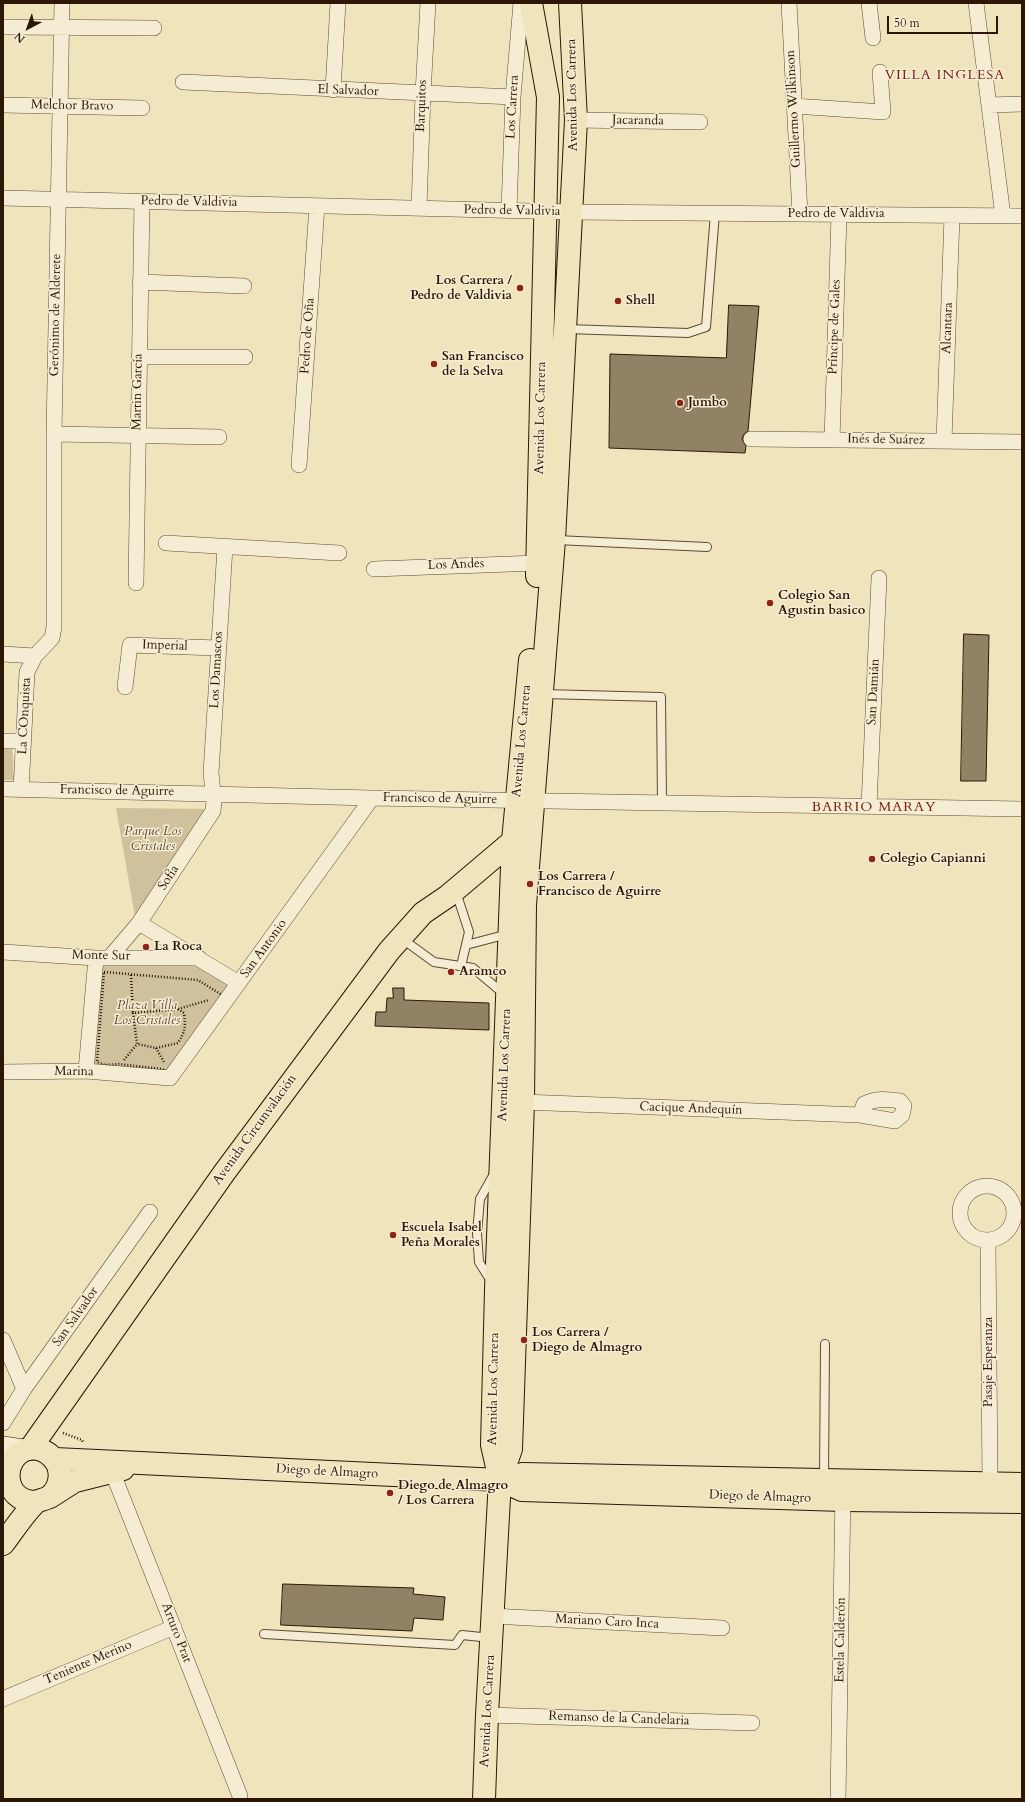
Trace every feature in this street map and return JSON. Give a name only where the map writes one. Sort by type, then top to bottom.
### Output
[{"type":"main road","name":"Avenida Los Carrera","points":[[484,1799],[487,1715],[500,1480],[511,1449],[522,1102],[525,800],[538,563],[548,97],[531,3]]},
{"type":"main road","name":"Avenida Los Carrera","points":[[500,1480],[492,1445],[512,841],[525,800],[542,694],[554,540],[576,120],[570,3]]},
{"type":"main road","name":"Avenida Circunvalación","points":[[43,1500],[22,1500],[16,1496],[5,1479],[11,1459],[384,957],[423,913],[455,889],[512,841]]},
{"type":"main road","points":[[3,1544],[43,1500],[58,1486],[60,1479],[58,1466],[55,1460],[44,1451],[19,1449]]},
{"type":"main road","name":"Diego de Almagro","points":[[55,1460],[500,1480],[522,1490],[837,1487],[990,1483],[1022,1484]]},
{"type":"main road","name":"Diego de Almagro","points":[[43,1500],[75,1481],[112,1471],[154,1464]]},
{"type":"main road","name":"Diego de Almagro","points":[[837,1487],[1022,1502]]},
{"type":"street","name":"Gerónimo de Alderete","points":[[54,627],[54,434],[62,3]]},
{"type":"street","points":[[333,90],[338,3]]},
{"type":"street","name":"Barquitos","points":[[419,208],[428,3]]},
{"type":"street","name":"Los Carrera","points":[[509,210],[513,97],[520,3]]},
{"type":"street","name":"Guillermo Wilkinson","points":[[789,3],[800,214]]},
{"type":"street","points":[[869,3],[873,38]]},
{"type":"street","points":[[976,3],[1003,216]]},
{"type":"street","points":[[3,28],[154,28]]},
{"type":"street","points":[[794,106],[883,112],[880,72]]},
{"type":"street","name":"El Salvador","points":[[183,82],[513,97]]},
{"type":"street","points":[[989,105],[1022,104]]},
{"type":"street","name":"Melchor Bravo","points":[[3,105],[142,108]]},
{"type":"street","name":"Jacaranda","points":[[576,120],[700,122]]},
{"type":"street","name":"Pedro de Valdivia","points":[[3,198],[545,212],[1022,216]]},
{"type":"street","name":"Martin García","points":[[136,583],[142,201]]},
{"type":"street","name":"Pedro de Oña","points":[[299,466],[317,206]]},
{"type":"street","name":"Príncipe de Gales","points":[[832,440],[839,214]]},
{"type":"street","name":"Alcantara","points":[[944,441],[952,216]]},
{"type":"street","points":[[140,282],[244,286]]},
{"type":"street","points":[[139,357],[245,357]]},
{"type":"street","points":[[54,434],[220,437]]},
{"type":"street","name":"Inés de Suárez","points":[[750,439],[1022,442]]},
{"type":"street","points":[[166,543],[339,553]]},
{"type":"street","name":"Los Damascos","points":[[214,793],[211,773],[225,547]]},
{"type":"street","name":"Los Andes","points":[[374,569],[538,563]]},
{"type":"street","name":"San Damián","points":[[869,806],[879,578]]},
{"type":"street","name":"La COnquista","points":[[21,790],[26,678],[30,664],[52,638],[54,627]]},
{"type":"street","name":"Imperial","points":[[124,687],[130,645],[218,648]]},
{"type":"street","points":[[3,654],[36,656]]},
{"type":"street","points":[[3,741],[23,742]]},
{"type":"street","name":"Francisco de Aguirre","points":[[3,789],[372,798],[1022,809]]},
{"type":"street","name":"Sofía","points":[[103,957],[139,923],[212,811],[214,793]]},
{"type":"street","name":"San Antonio","points":[[144,1077],[170,1078],[372,798]]},
{"type":"street","points":[[139,923],[239,983]]},
{"type":"street","name":"Monte Sur","points":[[3,952],[103,957],[199,958]]},
{"type":"street","points":[[86,1071],[103,957]]},
{"type":"street","name":"Marina","points":[[3,1072],[86,1071],[144,1077]]},
{"type":"street","name":"Cacique Andequín","points":[[522,1102],[860,1115]]},
{"type":"street","name":"San Salvador","points":[[3,1422],[24,1389],[150,1212]]},
{"type":"street","name":"Pasaje Esperanza","points":[[988,1241],[990,1483]]},
{"type":"street","points":[[3,1340],[24,1389]]},
{"type":"street","name":"Arturo Prat","points":[[112,1471],[240,1796]]},
{"type":"street","name":"Estela Calderón","points":[[837,1487],[838,1799]]},
{"type":"street","name":"Mariano Caro Inca","points":[[492,1616],[722,1628]]},
{"type":"street","name":"Teniente Merino","points":[[3,1699],[174,1627]]},
{"type":"street","name":"Remanso de la Candelaria","points":[[487,1715],[752,1723]]},
{"type":"lane","points":[[566,328],[688,333],[706,327],[716,213]]},
{"type":"lane","points":[[554,540],[707,547]]},
{"type":"lane","points":[[542,694],[662,697],[662,802]]},
{"type":"lane","points":[[455,889],[470,932],[461,966]]},
{"type":"lane","points":[[466,944],[509,934]]},
{"type":"lane","points":[[400,938],[434,962],[473,968],[507,998]]},
{"type":"lane","points":[[825,1344],[837,1487]]},
{"type":"lane","points":[[264,1634],[455,1645],[462,1635],[491,1638]]},
{"type":"path","points":[[104,972],[198,980],[222,995],[221,1002],[208,1022],[168,1072],[162,1069],[120,1064],[104,1065],[97,1062],[104,972]]},
{"type":"path","points":[[131,974],[133,1013],[138,1044]]},
{"type":"path","points":[[133,1013],[187,1008],[206,1000],[222,998]]},
{"type":"path","points":[[138,1044],[156,1048],[178,1043],[184,1034],[186,1024],[184,1013],[178,1009]]},
{"type":"path","points":[[120,1064],[138,1044]]},
{"type":"path","points":[[156,1048],[164,1061],[168,1072]]},
{"type":"green space","points":[[3,744],[12,744],[14,780],[3,780]]},
{"type":"green space","name":"Parque Los Cristales","points":[[116,808],[210,809],[136,922]]},
{"type":"green space","name":"Plaza Villa Los Cristales","points":[[198,961],[233,986],[167,1072],[93,1067],[99,965]]},
{"type":"building","name":"Jumbo","points":[[729,305],[759,306],[748,431],[744,434],[742,439],[746,446],[745,453],[609,448],[610,354],[726,358]]},
{"type":"building","points":[[964,634],[989,635],[986,781],[961,781]]},
{"type":"building","points":[[393,988],[404,988],[404,1000],[489,1003],[489,1030],[375,1026],[376,1012],[386,1012],[387,998],[393,998]]},
{"type":"building","points":[[283,1584],[414,1588],[413,1594],[445,1597],[443,1620],[414,1618],[412,1631],[281,1625]]},
{"type":"place","name":"Los Carrera / Pedro de Valdivia","points":[[520,288]]},
{"type":"place","name":"Shell","points":[[618,301]]},
{"type":"place","name":"San Francisco de la Selva","points":[[434,364]]},
{"type":"place","name":"Jumbo","points":[[680,403]]},
{"type":"place","name":"Colegio San Agustin basico","points":[[770,603]]},
{"type":"place","name":"Colegio Capianni","points":[[872,859]]},
{"type":"place","name":"Los Carrera / Francisco de Aguirre","points":[[530,884]]},
{"type":"place","name":"La Roca","points":[[146,947]]},
{"type":"place","name":"Aramco","points":[[451,972]]},
{"type":"place","name":"Escuela Isabel Peña Morales","points":[[393,1235]]},
{"type":"place","name":"Los Carrera / Diego de Almagro","points":[[524,1340]]},
{"type":"place","name":"Diego de Almagro / Los Carrera","points":[[390,1493]]},
{"type":"district","name":"VILLA INGLESA","points":[[945,76]]},
{"type":"district","name":"BARRIO MARAY","points":[[874,808]]}]
